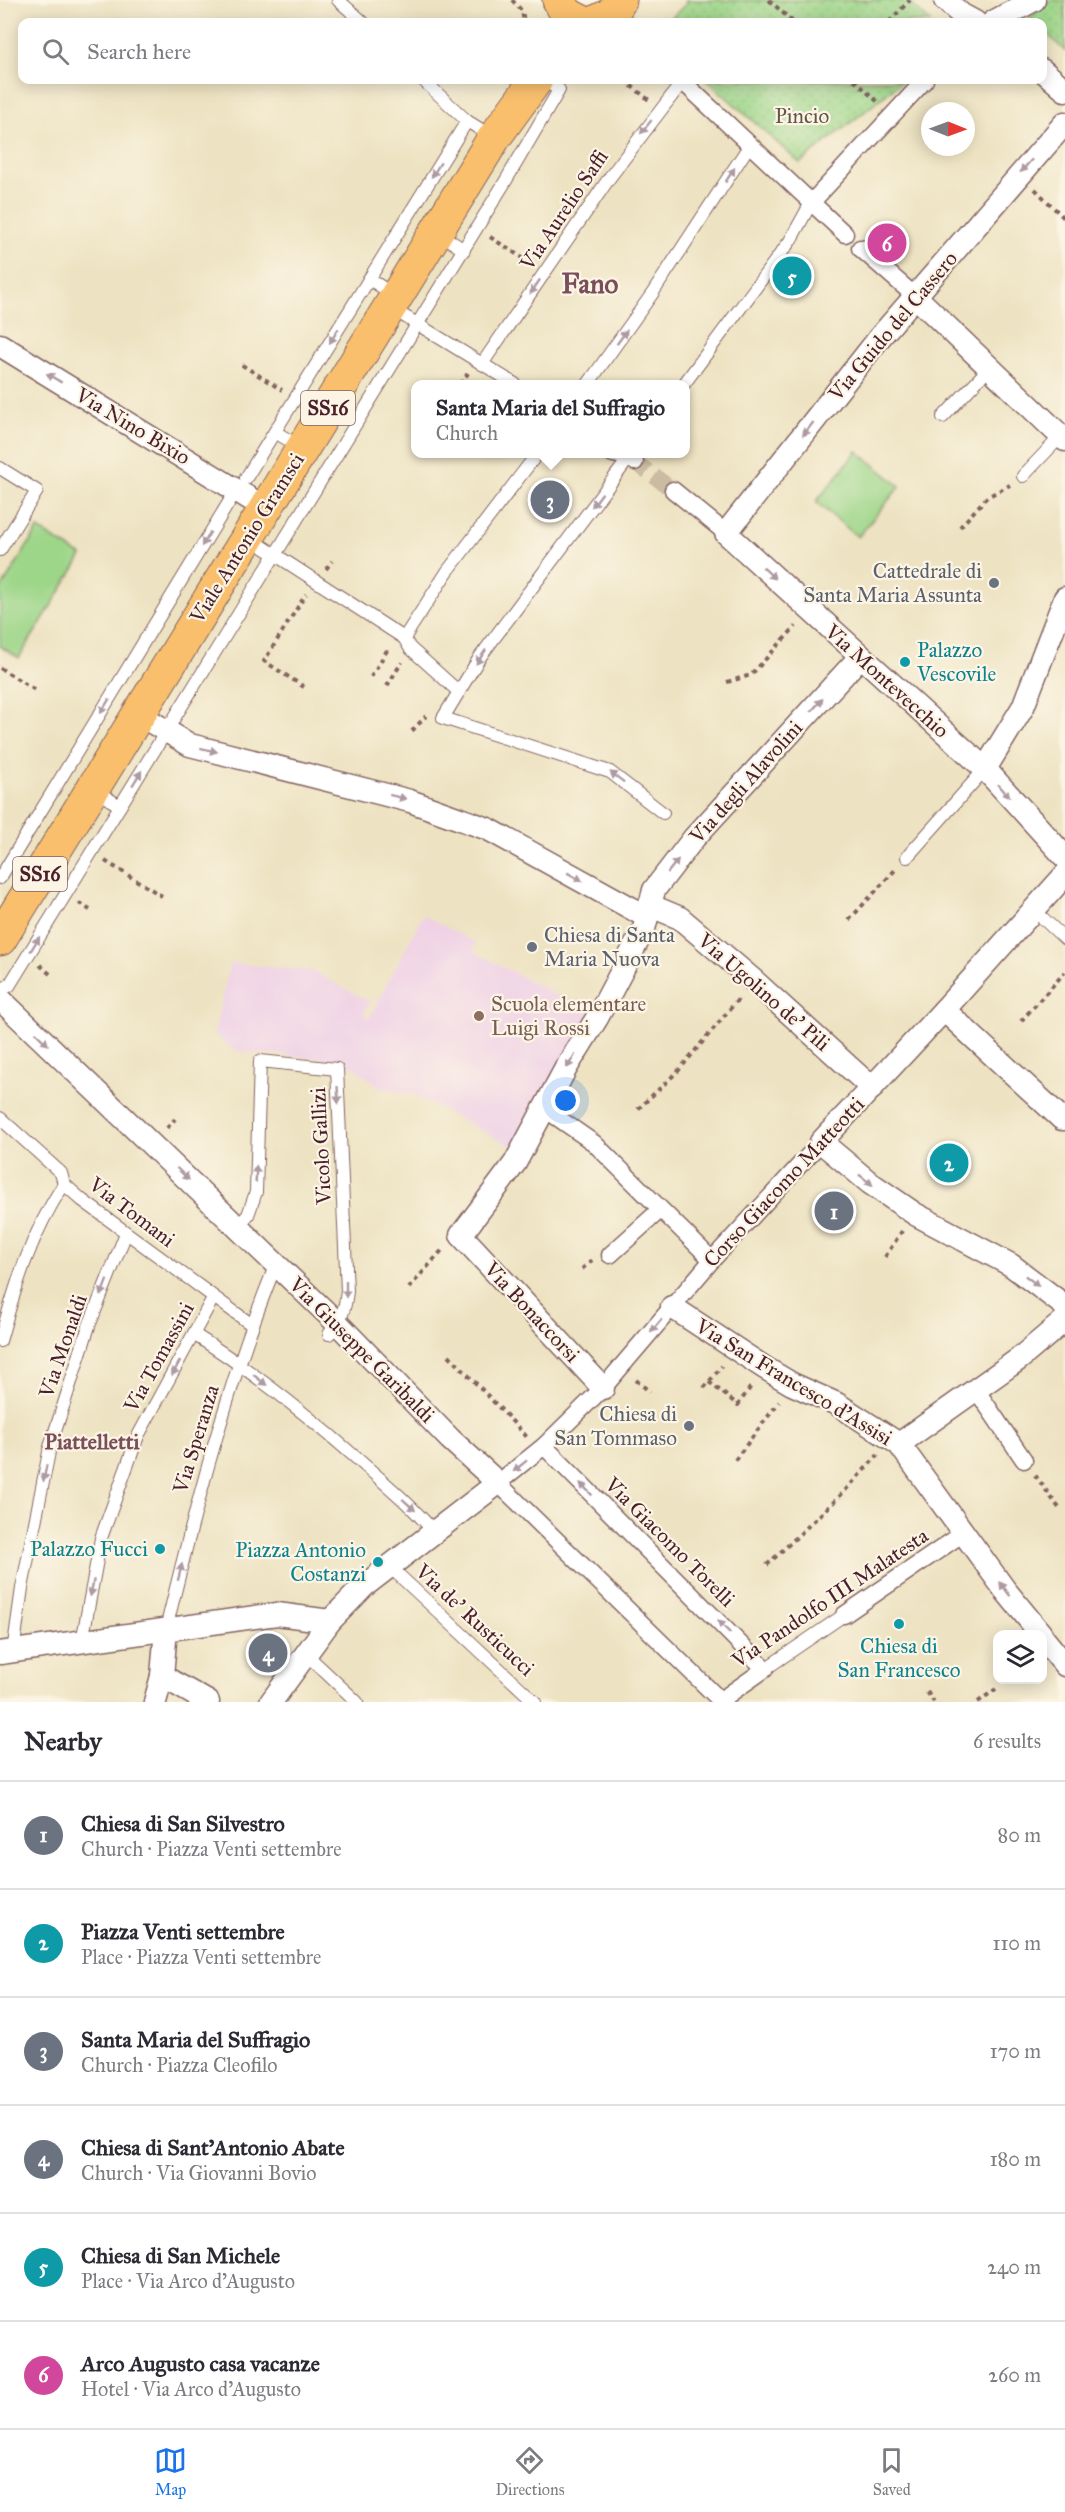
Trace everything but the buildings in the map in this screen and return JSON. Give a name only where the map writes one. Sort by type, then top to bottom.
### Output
[{"type":"main road","name":"Viale Antonio Gramsci","points":[[494,138],[518,84]]},
{"type":"main road","name":"Viale Antonio Gramsci","points":[[3,927],[93,788],[107,734],[138,714],[494,138],[533,84]]},
{"type":"street","points":[[945,0],[968,18]]},
{"type":"street","points":[[1000,18],[1034,0]]},
{"type":"street","points":[[1047,74],[1064,89]]},
{"type":"street","points":[[686,84],[749,146],[845,234]]},
{"type":"street","points":[[811,203],[922,84]]},
{"type":"street","name":"Via Guido del Cassero","points":[[726,533],[880,337],[1065,123]]},
{"type":"street","points":[[860,248],[916,297],[989,368],[1061,430]]},
{"type":"street","name":"Via Nino Bixio","points":[[0,345],[241,484],[265,508]]},
{"type":"street","name":"Via Montevecchio","points":[[673,490],[726,533],[985,769],[1065,857]]},
{"type":"street","points":[[985,769],[1023,707],[1065,598]]},
{"type":"street","name":"Via degli Alavolini","points":[[461,1235],[515,1163],[644,929],[654,890],[691,835],[860,657]]},
{"type":"street","name":"Via Ugolino de' Pili","points":[[138,714],[190,745],[441,810],[488,829],[648,911],[680,918],[872,1088]]},
{"type":"street","name":"Corso Giacomo Matteotti","points":[[498,1483],[542,1448],[603,1388],[712,1260],[944,1010],[1065,875]]},
{"type":"street","name":"Via Giuseppe Garibaldi","points":[[0,999],[276,1264],[333,1329],[498,1483],[721,1701]]},
{"type":"street","points":[[944,1010],[1064,1117]]},
{"type":"street","points":[[545,1109],[594,1143],[712,1260]]},
{"type":"street","points":[[821,1142],[870,1184],[915,1214],[1011,1265],[1065,1306]]},
{"type":"street","points":[[610,1255],[660,1210]]},
{"type":"street","name":"Via Bonaccorsi","points":[[461,1235],[603,1388]]},
{"type":"street","name":"Via San Francesco d'Assisi","points":[[672,1307],[765,1368],[792,1384],[837,1404],[896,1441],[965,1532],[1005,1590],[1037,1630]]},
{"type":"street","points":[[896,1441],[977,1391],[1065,1320]]},
{"type":"street","points":[[977,1391],[1024,1460]]},
{"type":"street","name":"Via Giacomo Torelli","points":[[542,1448],[765,1669]]},
{"type":"street","points":[[272,1702],[330,1621],[363,1586],[498,1483]]},
{"type":"street","name":"Via Pandolfo III Malatesta","points":[[844,1616],[965,1532]]},
{"type":"street","points":[[7,1652],[277,1614],[330,1621]]},
{"type":"street","points":[[155,1702],[162,1676],[166,1629]]},
{"type":"street","name":"Via San Francesco d'Assisi","points":[[1047,1642],[1065,1665]]},
{"type":"street","name":"Via Pandolfo III Malatesta","points":[[721,1701],[765,1669]]},
{"type":"street","points":[[162,1676],[208,1702]]},
{"type":"lane","points":[[338,0],[358,18]]},
{"type":"lane","points":[[427,84],[467,121],[494,138]]},
{"type":"lane","points":[[0,989],[9,986],[477,229],[559,90],[551,84]]},
{"type":"lane","name":"Via Aurelio Saffi","points":[[482,364],[610,177],[679,84]]},
{"type":"lane","points":[[0,878],[107,734],[241,484],[467,121]]},
{"type":"lane","points":[[591,380],[652,294],[749,146]]},
{"type":"lane","points":[[687,380],[790,241],[811,203]]},
{"type":"lane","points":[[436,232],[464,250]]},
{"type":"lane","points":[[369,279],[418,324],[508,380]]},
{"type":"lane","points":[[943,417],[989,368]]},
{"type":"lane","points":[[1023,476],[1061,430]]},
{"type":"lane","points":[[275,432],[302,449]]},
{"type":"lane","points":[[403,640],[447,572],[533,458]]},
{"type":"lane","points":[[626,458],[480,657],[443,718],[610,772],[663,813]]},
{"type":"lane","points":[[0,468],[37,491],[0,550]]},
{"type":"lane","points":[[248,537],[403,640],[459,692]]},
{"type":"lane","points":[[907,857],[985,769]]},
{"type":"lane","points":[[93,788],[120,806]]},
{"type":"lane","points":[[1034,910],[1065,939]]},
{"type":"lane","name":"Vicolo Gallizi","points":[[237,1227],[248,1215],[256,1192],[260,1061],[337,1069],[347,1291],[345,1309],[333,1329]]},
{"type":"lane","name":"Via Tomani","points":[[0,1118],[61,1173],[64,1184],[126,1233],[252,1325]]},
{"type":"lane","points":[[0,1341],[26,1255],[44,1214],[64,1184]]},
{"type":"lane","name":"Via Monaldi","points":[[7,1652],[50,1447],[89,1326],[126,1233]]},
{"type":"lane","name":"Via Speranza","points":[[166,1629],[196,1504],[252,1325],[276,1264]]},
{"type":"lane","name":"Via Tomassini","points":[[82,1642],[101,1538],[138,1436],[195,1335],[213,1298]]},
{"type":"lane","points":[[195,1335],[240,1363],[324,1430],[415,1510],[434,1532]]},
{"type":"lane","name":"Via de' Rusticucci","points":[[388,1565],[535,1702]]},
{"type":"lane","name":"Via Pandolfo III Malatesta","points":[[765,1669],[844,1616]]},
{"type":"lane","points":[[306,1654],[357,1702]]},
{"type":"path","points":[[512,0],[522,11],[523,18]]},
{"type":"path","points":[[769,0],[789,18]]},
{"type":"path","points":[[893,18],[910,0]]},
{"type":"path","points":[[629,84],[660,110]]},
{"type":"path","points":[[858,84],[892,115]]},
{"type":"path","points":[[1020,173],[1065,219]]},
{"type":"path","points":[[477,229],[545,272]]},
{"type":"path","points":[[242,365],[296,398]]},
{"type":"path","points":[[960,527],[987,497],[1018,482],[1023,476]]},
{"type":"path","points":[[304,687],[264,661],[314,580]]},
{"type":"path","points":[[727,682],[751,675],[810,611]]},
{"type":"path","points":[[372,677],[403,640]]},
{"type":"path","points":[[387,686],[403,640]]},
{"type":"path","points":[[0,668],[35,690]]},
{"type":"path","points":[[92,853],[162,896]]},
{"type":"path","points":[[849,920],[907,857]]},
{"type":"path","points":[[1021,1021],[1065,972]]},
{"type":"path","points":[[638,1109],[679,1070],[753,981]]},
{"type":"path","points":[[162,1133],[175,1119]]},
{"type":"path","points":[[885,1257],[915,1214]]},
{"type":"path","points":[[409,1288],[454,1238],[461,1235]]},
{"type":"path","points":[[449,1355],[542,1448]]},
{"type":"path","points":[[709,1382],[738,1405],[765,1368]]},
{"type":"path","points":[[735,1460],[792,1384]]},
{"type":"path","points":[[769,1564],[896,1441]]},
{"type":"path","points":[[1024,1460],[1059,1508]]},
{"type":"path","points":[[978,1702],[996,1689]]},
{"type":"path","points":[[927,1692],[934,1702]]},
{"type":"shaded area","points":[[423,915],[476,943],[473,951],[590,1013],[515,1148],[414,1095],[382,1088],[345,1061],[235,1051],[214,1034],[230,963],[313,971],[370,1002],[363,1015],[369,1018]]},
{"type":"green space","points":[[685,0],[907,0],[926,18],[671,18],[687,3]]},
{"type":"green space","points":[[1050,0],[1065,0],[1065,51],[1047,34],[1047,18],[1029,18]]},
{"type":"green space","name":"Pincio","points":[[711,84],[899,84],[800,163]]},
{"type":"green space","points":[[857,451],[900,486],[858,537],[816,502]]},
{"type":"green space","points":[[38,529],[82,556],[19,658],[0,646],[0,590]]},
{"type":"tunnel","points":[[635,462],[673,490]]},
{"type":"place","name":"Arco Augusto casa vacanze","points":[[887,243]]},
{"type":"place","name":"Chiesa di San Michele","points":[[792,276]]},
{"type":"place","name":"Santa Maria del Suffragio","points":[[550,500]]},
{"type":"place","name":"Cattedrale di Santa Maria Assunta","points":[[994,583]]},
{"type":"place","name":"Palazzo Vescovile","points":[[905,662]]},
{"type":"place","name":"Chiesa di Santa Maria Nuova","points":[[532,947]]},
{"type":"place","name":"Scuola elementare Luigi Rossi","points":[[479,1016]]},
{"type":"place","name":"Piazza Venti settembre","points":[[949,1163]]},
{"type":"place","name":"Chiesa di San Silvestro","points":[[834,1211]]},
{"type":"place","name":"Chiesa di San Tommaso","points":[[689,1426]]},
{"type":"place","name":"Palazzo Fucci","points":[[160,1549]]},
{"type":"place","name":"Piazza Antonio Costanzi","points":[[378,1562]]},
{"type":"place","name":"Chiesa di San Francesco","points":[[899,1624]]},
{"type":"place","name":"Chiesa di Sant'Antonio Abate","points":[[268,1653]]},
{"type":"district","name":"Fano","points":[[590,284]]},
{"type":"district","name":"Piattelletti","points":[[92,1441]]}]
